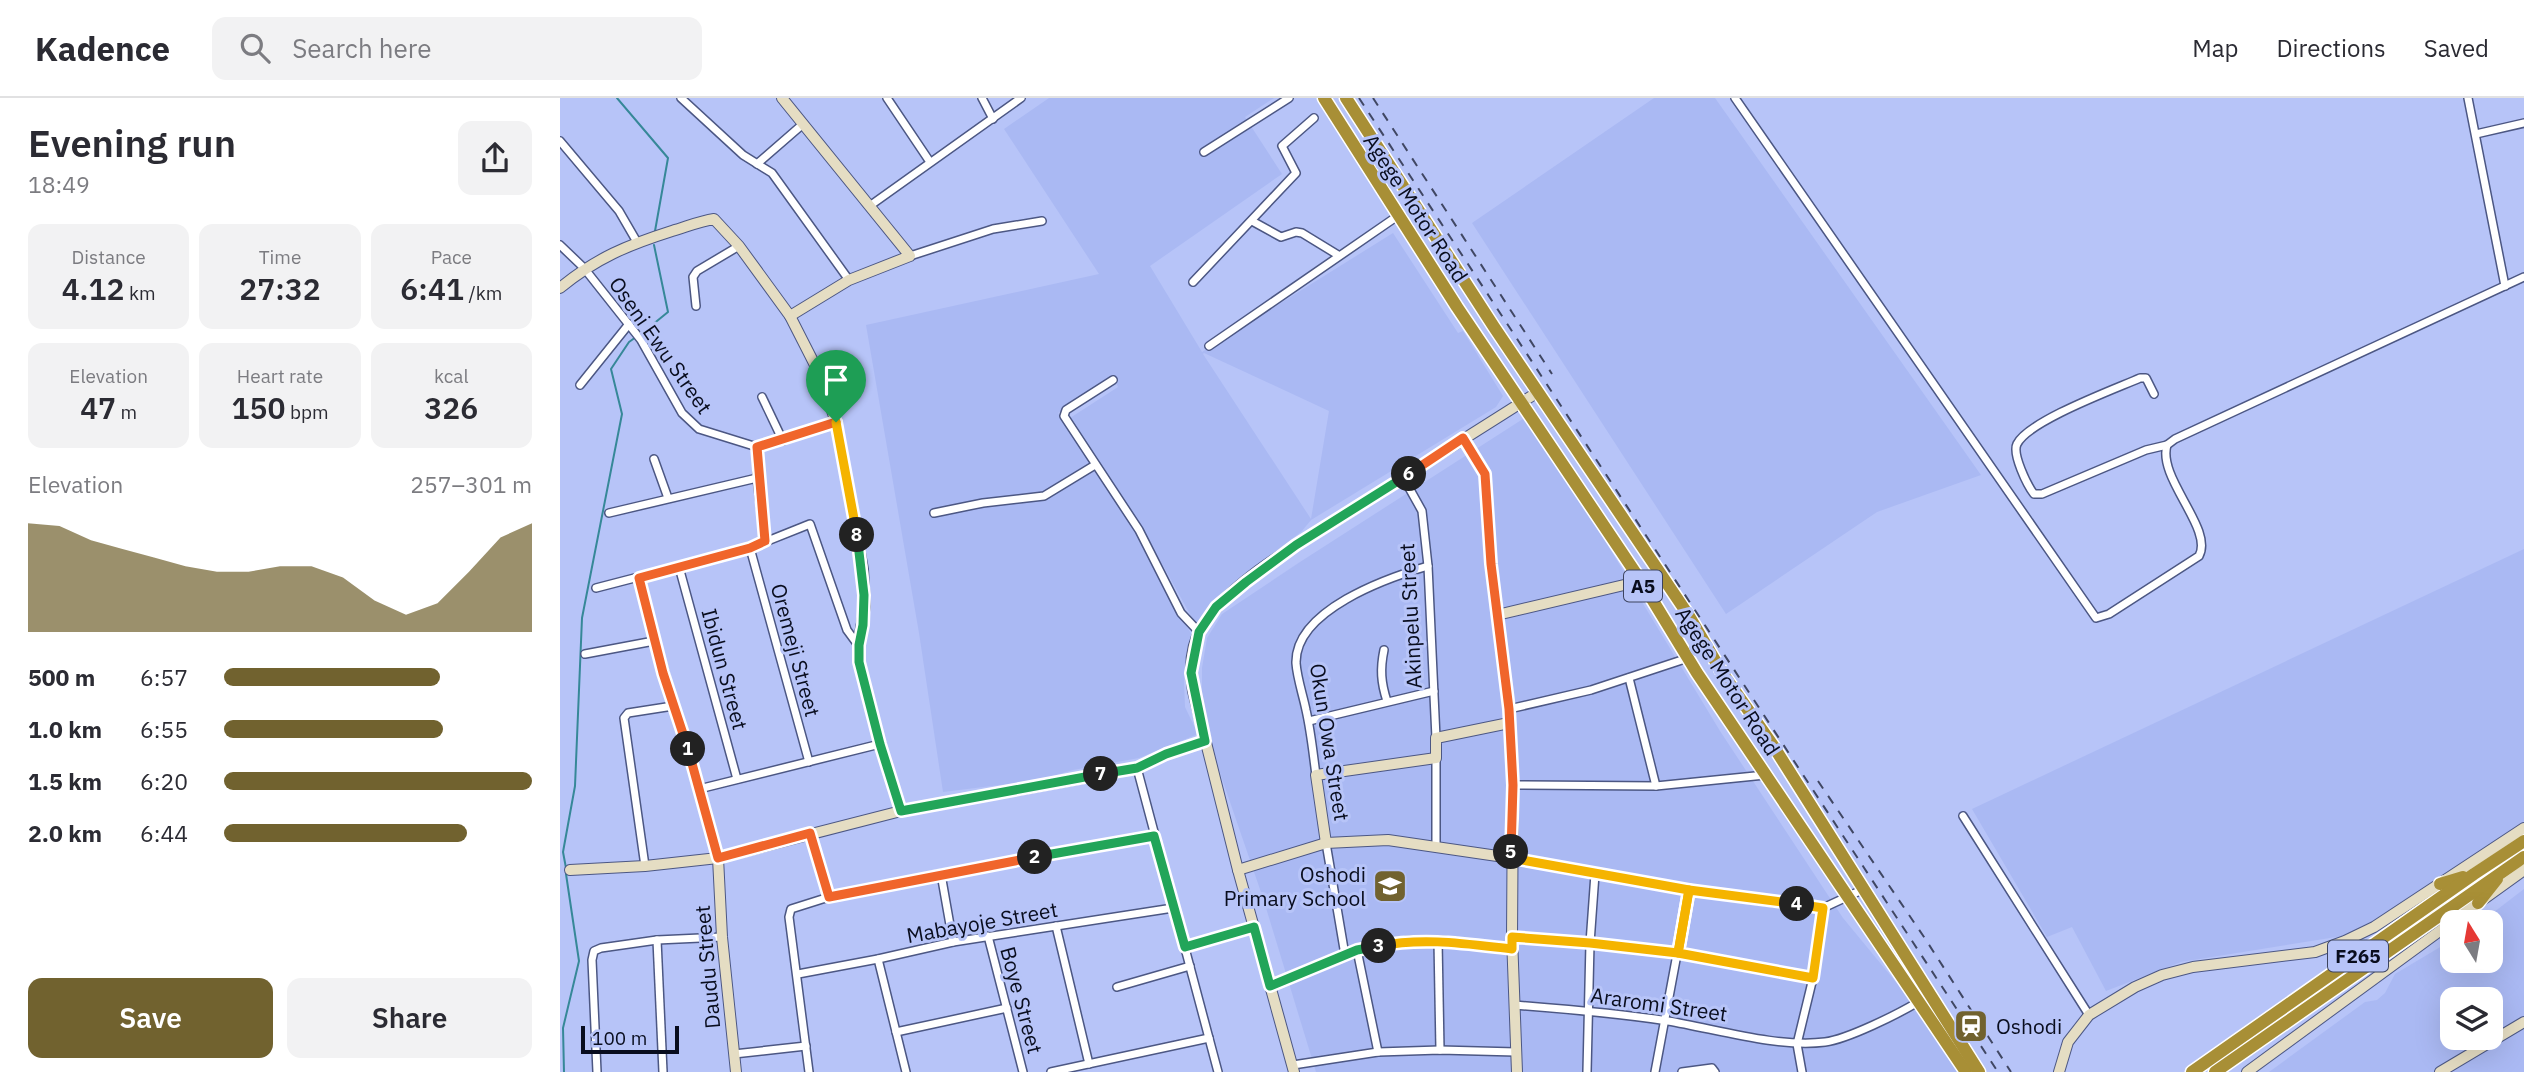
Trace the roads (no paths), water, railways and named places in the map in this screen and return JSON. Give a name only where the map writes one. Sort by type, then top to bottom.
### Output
[{"type":"highway","name":"Agege Motor Road","points":[[1324,98],[1689,658],[1966,1072]]},
{"type":"highway","name":"Agege Motor Road","points":[[1346,98],[1538,392],[1689,616],[1723,674],[1774,747],[1979,1072]]},
{"type":"highway","name":"F265","points":[[2192,1072],[2434,901],[2473,868],[2524,841]]},
{"type":"highway","name":"F265","points":[[2215,1072],[2524,857]]},
{"type":"highway","points":[[2478,903],[2494,889],[2506,867]]},
{"type":"highway","points":[[2434,901],[2473,868]]},
{"type":"highway","points":[[2440,884],[2460,878]]},
{"type":"highway","points":[[2462,898],[2494,889]]},
{"type":"street","points":[[681,98],[725,140],[772,173],[849,280]]},
{"type":"street","points":[[782,98],[910,256]]},
{"type":"street","points":[[887,98],[930,162]]},
{"type":"street","points":[[982,98],[993,119]]},
{"type":"street","points":[[871,205],[1021,98]]},
{"type":"street","points":[[1204,152],[1289,98]]},
{"type":"street","points":[[1735,98],[2096,618],[2109,614],[2202,552],[2200,537],[2164,460],[2167,445]]},
{"type":"street","points":[[2468,98],[2505,286]]},
{"type":"street","points":[[1193,282],[1296,173],[1282,146],[1314,118]]},
{"type":"street","points":[[2476,134],[2524,123]]},
{"type":"street","points":[[757,164],[803,124]]},
{"type":"street","points":[[560,141],[619,211],[637,242]]},
{"type":"street","points":[[1209,345],[1399,215]]},
{"type":"street","points":[[560,288],[584,268],[609,253],[714,219],[739,246],[790,316],[818,371],[836,422],[864,583],[859,662],[901,811]]},
{"type":"street","points":[[790,316],[849,280],[910,256],[993,229],[1042,221]]},
{"type":"street","points":[[1252,221],[1280,237],[1302,233],[1338,255]]},
{"type":"street","name":"Oseni Ewu Street","points":[[560,245],[584,268],[641,340],[682,412],[699,429],[757,447]]},
{"type":"street","points":[[696,306],[693,277],[697,271],[739,246]]},
{"type":"street","points":[[2154,394],[2146,378],[2140,378],[2081,402],[2049,419],[2019,441],[2016,447],[2017,455],[2029,488],[2034,494],[2042,494],[2146,450],[2167,445],[2524,277]]},
{"type":"street","points":[[580,385],[629,324]]},
{"type":"street","points":[[1113,380],[1063,412],[1139,530],[1181,612],[1199,632]]},
{"type":"street","points":[[1516,1052],[1378,1052],[1293,1069],[1238,870],[1205,741],[1191,673],[1199,632],[1216,607],[1246,582],[1296,545],[1538,392]]},
{"type":"street","points":[[762,397],[783,441]]},
{"type":"street","points":[[765,541],[757,447],[783,441],[836,422]]},
{"type":"street","points":[[1463,438],[1485,474],[1491,564],[1509,709],[1513,785],[1512,949],[1517,1072]]},
{"type":"street","points":[[654,459],[668,498]]},
{"type":"street","points":[[934,513],[1044,495],[1095,465]]},
{"type":"street","name":"Akinpelu Street","points":[[1403,477],[1422,511],[1436,758]]},
{"type":"street","points":[[609,513],[758,478]]},
{"type":"street","points":[[596,588],[750,548],[810,524],[847,630],[859,645]]},
{"type":"street","name":"Oremeji Street","points":[[750,548],[809,762]]},
{"type":"street","name":"Okun Owa Street","points":[[1345,956],[1309,722],[1296,662],[1299,647],[1306,633],[1329,610],[1351,595],[1389,578],[1427,566]]},
{"type":"street","name":"Ibidun Street","points":[[679,567],[737,779]]},
{"type":"street","points":[[639,578],[654,641],[718,858]]},
{"type":"street","points":[[1497,615],[1640,582]]},
{"type":"street","points":[[585,654],[654,641]]},
{"type":"street","points":[[1384,650],[1380,666],[1381,683],[1387,701]]},
{"type":"street","points":[[1509,709],[1591,690],[1689,658]]},
{"type":"street","points":[[1629,678],[1656,786]]},
{"type":"street","points":[[1309,722],[1434,691]]},
{"type":"street","points":[[645,866],[624,718],[628,713],[673,706]]},
{"type":"street","points":[[1436,738],[1509,723]]},
{"type":"street","points":[[565,870],[645,866],[718,858],[901,811],[1137,768],[1166,754],[1205,741]]},
{"type":"street","points":[[699,789],[880,744]]},
{"type":"street","points":[[1316,775],[1436,758],[1436,846]]},
{"type":"street","points":[[1137,768],[1218,1072]]},
{"type":"street","points":[[1513,785],[1656,786],[1766,774]]},
{"type":"street","points":[[1963,816],[2088,1015]]},
{"type":"street","points":[[2059,1072],[2068,1042],[2088,1015],[2135,987],[2162,975],[2193,967],[2315,952],[2338,944],[2374,928],[2440,884],[2473,868],[2524,828]]},
{"type":"street","points":[[810,833],[829,897]]},
{"type":"street","points":[[809,1072],[789,913],[796,906],[941,874],[1154,836]]},
{"type":"street","points":[[1238,870],[1326,843],[1388,840],[1511,858],[1689,890],[1823,908],[1864,889]]},
{"type":"street","name":"Daudu Street","points":[[718,858],[722,937],[736,1072]]},
{"type":"street","points":[[2494,889],[2524,870]]},
{"type":"street","points":[[941,874],[953,942]]},
{"type":"street","points":[[1587,1072],[1594,874]]},
{"type":"street","points":[[1655,1072],[1689,890]]},
{"type":"street","points":[[2468,910],[2478,903]]},
{"type":"street","name":"Mabayoje Street","points":[[798,974],[953,942],[1173,908]]},
{"type":"street","points":[[1802,1072],[1797,1044],[1813,978],[1823,908]]},
{"type":"street","points":[[1056,926],[1089,1065]]},
{"type":"street","points":[[1185,947],[1254,927]]},
{"type":"street","points":[[2247,1072],[2440,931]]},
{"type":"street","name":"Boye Street","points":[[988,936],[1023,1072]]},
{"type":"street","points":[[597,1072],[592,954],[596,949],[656,940],[722,937]]},
{"type":"street","points":[[1512,937],[1678,953],[1813,978]]},
{"type":"street","points":[[656,940],[663,1072]]},
{"type":"street","points":[[1270,986],[1357,950],[1405,941],[1438,941],[1512,949]]},
{"type":"street","points":[[1438,941],[1440,1050]]},
{"type":"street","points":[[1357,950],[1378,1052]]},
{"type":"street","points":[[878,959],[906,1072]]},
{"type":"street","points":[[1117,988],[1190,966]]},
{"type":"street","name":"Araromi Street","points":[[1514,1005],[1664,1021],[1797,1044],[1829,1041],[1899,1014],[1918,1002]]},
{"type":"street","points":[[896,1032],[1007,1008]]},
{"type":"street","points":[[2440,1072],[2524,1022]]},
{"type":"street","points":[[1051,1072],[1209,1038]]},
{"type":"street","points":[[734,1054],[806,1046]]},
{"type":"street","points":[[1682,1072],[1706,1068],[1712,1068],[1715,1072]]},
{"type":"waterway","points":[[617,98],[668,158],[655,231]]},
{"type":"waterway","points":[[641,334],[668,312],[654,245]]},
{"type":"waterway","points":[[566,868],[563,852],[575,786],[582,618],[622,414],[611,369],[629,342],[636,337]]},
{"type":"waterway","points":[[564,1072],[563,1028],[579,961],[566,874]]},
{"type":"railway","points":[[1359,98],[1998,1072]]},
{"type":"railway","points":[[1373,98],[1552,374]]},
{"type":"railway","points":[[1818,781],[1924,937],[2011,1072]]},
{"type":"place","name":"Oshodi Primary School","points":[[1390,886]]},
{"type":"place","name":"Oshodi","points":[[1971,1026]]}]
